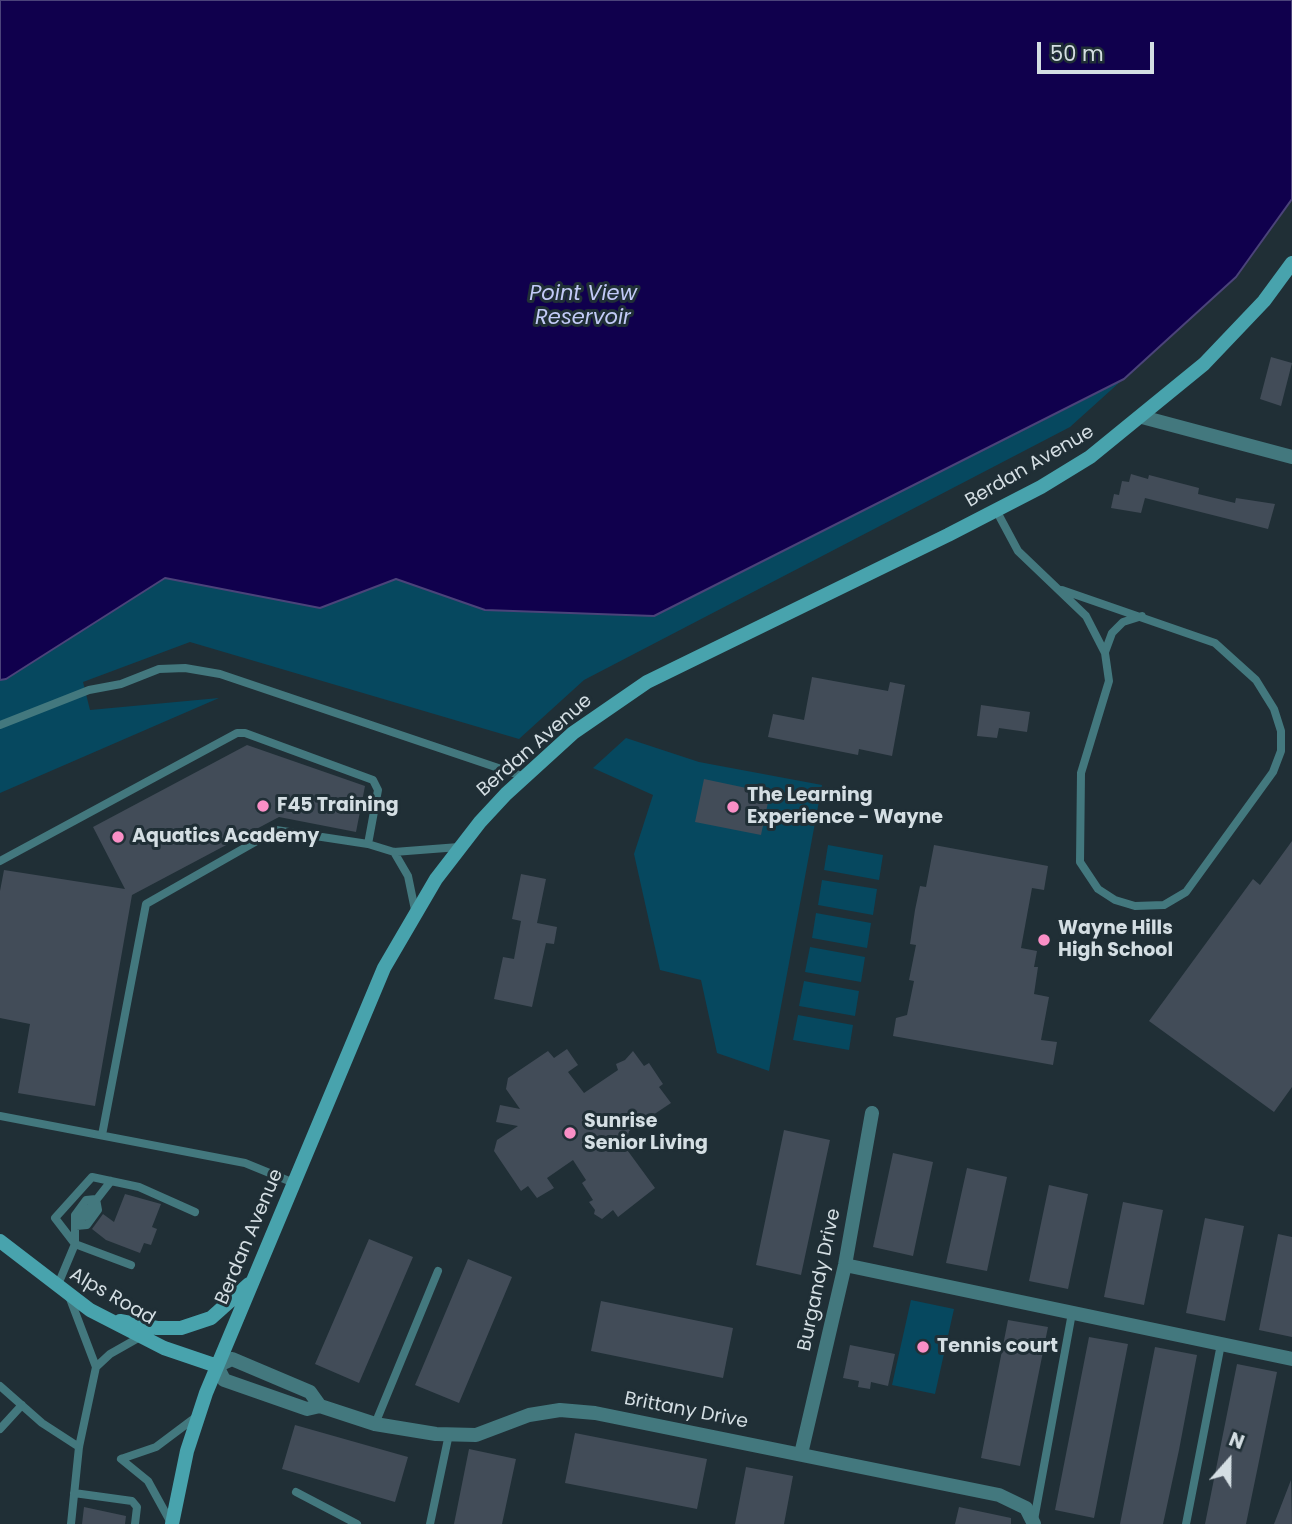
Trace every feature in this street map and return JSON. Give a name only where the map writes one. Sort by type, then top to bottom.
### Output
[{"type":"main road","name":"Berdan Avenue","points":[[172,1524],[187,1451],[217,1366],[384,968],[415,911],[459,847],[525,776],[573,733],[647,682],[996,510],[1090,457],[1204,364],[1264,300],[1292,263]]},
{"type":"main road","name":"Alps Road","points":[[0,1241],[69,1296],[105,1319],[140,1337],[217,1366]]},
{"type":"main road","points":[[105,1319],[157,1328],[181,1328],[211,1318],[253,1280]]},
{"type":"street","points":[[1142,417],[1292,457]]},
{"type":"street","name":"Burgandy Drive","points":[[801,1454],[845,1265],[872,1112]]},
{"type":"street","points":[[845,1265],[1292,1359]]},
{"type":"street","name":"Brittany Drive","points":[[320,1406],[310,1392],[232,1359],[217,1366],[224,1380],[307,1409],[320,1406],[375,1424],[476,1435],[529,1415],[561,1409],[595,1413],[999,1495],[1026,1508],[1034,1523]]},
{"type":"lane","points":[[996,510],[1018,551],[1062,590],[1086,616],[1105,653],[1109,681],[1081,773],[1080,862],[1098,889],[1115,900],[1135,906],[1164,905],[1186,892],[1273,772],[1281,751],[1281,731],[1267,697],[1236,659],[1215,643],[1062,590]]},
{"type":"lane","points":[[1105,653],[1112,633],[1123,622],[1142,616]]},
{"type":"lane","points":[[0,725],[89,690],[121,684],[159,669],[185,668],[220,674],[525,776]]},
{"type":"lane","points":[[0,861],[237,733],[245,733],[373,780],[378,790],[368,844]]},
{"type":"lane","points":[[102,1135],[146,904],[276,830],[368,844],[394,852],[459,847]]},
{"type":"lane","points":[[394,852],[408,876],[415,911]]},
{"type":"lane","points":[[0,1116],[245,1163],[294,1183]]},
{"type":"lane","points":[[131,1265],[75,1244],[55,1218],[92,1177],[139,1187],[195,1212]]},
{"type":"lane","points":[[57,1287],[75,1244],[75,1215],[86,1200],[96,1199],[111,1181]]},
{"type":"lane","points":[[76,1226],[87,1225],[98,1210],[96,1199]]},
{"type":"lane","points":[[375,1424],[438,1270]]},
{"type":"lane","points":[[69,1296],[96,1367],[79,1447],[71,1524]]},
{"type":"lane","points":[[1034,1523],[1072,1312]]},
{"type":"lane","points":[[96,1367],[110,1354],[140,1337]]},
{"type":"lane","points":[[1186,1524],[1221,1344]]},
{"type":"lane","points":[[0,1386],[79,1447]]},
{"type":"lane","points":[[0,1429],[22,1405]]},
{"type":"lane","points":[[172,1524],[165,1507],[148,1481],[121,1459],[156,1447],[199,1415]]},
{"type":"lane","points":[[430,1524],[449,1434]]},
{"type":"lane","points":[[296,1492],[357,1524]]},
{"type":"lane","points":[[74,1493],[132,1501],[137,1507],[135,1524]]},
{"type":"shaded area","points":[[1121,381],[1070,427],[584,680],[519,739],[190,642],[83,682],[90,710],[219,698],[0,793],[0,680],[6,679],[165,578],[320,608],[396,579],[485,610],[654,616]]},
{"type":"shaded area","points":[[626,738],[699,762],[822,785],[769,1071],[717,1053],[701,980],[660,970],[634,854],[653,795],[593,768]]},
{"type":"shaded area","points":[[828,845],[883,855],[879,880],[824,870]]},
{"type":"shaded area","points":[[822,880],[877,889],[873,915],[818,905]]},
{"type":"shaded area","points":[[816,913],[871,923],[867,948],[812,938]]},
{"type":"shaded area","points":[[810,947],[865,957],[861,982],[805,972]]},
{"type":"shaded area","points":[[804,981],[859,991],[855,1016],[799,1006]]},
{"type":"shaded area","points":[[798,1015],[853,1025],[849,1050],[793,1040]]},
{"type":"shaded area","name":"Tennis court","points":[[911,1300],[954,1309],[935,1394],[892,1385]]},
{"type":"water","name":"Point View Reservoir","points":[[0,0],[1292,0],[1292,199],[1236,277],[1124,379],[654,616],[485,610],[396,579],[320,608],[165,578],[6,679],[0,680]]},
{"type":"building","points":[[1271,357],[1292,363],[1281,406],[1260,399]]},
{"type":"building","points":[[1131,474],[1148,479],[1149,475],[1199,488],[1198,494],[1235,503],[1236,498],[1275,504],[1268,529],[1145,498],[1141,513],[1111,508],[1114,494],[1119,495],[1122,481],[1129,482]]},
{"type":"building","points":[[812,677],[888,691],[890,682],[905,685],[892,756],[859,749],[858,755],[768,737],[773,714],[804,720]]},
{"type":"building","points":[[981,705],[1030,712],[1027,732],[999,728],[997,738],[977,736]]},
{"type":"building","points":[[247,745],[365,786],[356,832],[279,817],[132,895],[95,1106],[18,1093],[30,1024],[0,1018],[0,891],[4,870],[125,889],[93,827]]},
{"type":"building","name":"The Learning Experience - Wayne","points":[[704,779],[770,793],[761,835],[695,822]]},
{"type":"building","name":"Wayne Hills High School","points":[[1292,841],[1292,1087],[1274,1112],[1149,1021],[1253,879],[1260,885]]},
{"type":"building","points":[[934,845],[1048,866],[1044,890],[1032,888],[1021,948],[1037,951],[1034,967],[1038,967],[1034,994],[1049,997],[1041,1040],[1057,1042],[1053,1065],[893,1036],[896,1018],[907,1015],[914,981],[909,980],[916,945],[910,944],[915,910],[920,886],[926,887]]},
{"type":"building","points":[[521,874],[546,879],[537,923],[557,927],[554,944],[546,943],[532,1007],[494,999],[503,957],[514,959],[521,921],[512,919]]},
{"type":"building","name":"Sunrise Senior Living","points":[[567,1049],[578,1065],[568,1072],[584,1093],[618,1070],[616,1064],[625,1060],[633,1051],[644,1066],[649,1063],[663,1084],[659,1087],[671,1103],[629,1131],[625,1147],[655,1188],[618,1217],[613,1210],[602,1219],[594,1214],[595,1210],[589,1202],[593,1200],[582,1183],[586,1180],[573,1160],[547,1178],[554,1188],[537,1198],[528,1186],[521,1191],[494,1151],[497,1140],[518,1126],[496,1122],[500,1105],[520,1109],[506,1089],[508,1078],[548,1051],[554,1058]]},
{"type":"building","points":[[784,1130],[830,1140],[801,1275],[756,1265]]},
{"type":"building","points":[[893,1153],[933,1162],[913,1256],[873,1247]]},
{"type":"building","points":[[967,1168],[1007,1177],[987,1271],[946,1263]]},
{"type":"building","points":[[1049,1185],[1088,1194],[1068,1289],[1029,1281]]},
{"type":"building","points":[[125,1194],[161,1204],[152,1227],[157,1229],[151,1245],[144,1243],[140,1253],[106,1240],[92,1229],[103,1214],[114,1222]]},
{"type":"building","points":[[1123,1202],[1163,1210],[1144,1305],[1104,1297]]},
{"type":"building","points":[[1205,1218],[1244,1226],[1225,1321],[1186,1313]]},
{"type":"building","points":[[1278,1234],[1292,1237],[1292,1337],[1259,1330]]},
{"type":"building","points":[[369,1239],[413,1257],[359,1383],[315,1364]]},
{"type":"building","points":[[468,1259],[512,1277],[459,1403],[415,1385]]},
{"type":"building","points":[[601,1301],[733,1328],[723,1378],[591,1351]]},
{"type":"building","points":[[1008,1320],[1048,1327],[1020,1466],[981,1458]]},
{"type":"building","points":[[1089,1337],[1128,1344],[1094,1518],[1055,1510]]},
{"type":"building","points":[[850,1345],[895,1354],[888,1386],[871,1382],[870,1389],[858,1387],[859,1381],[843,1378]]},
{"type":"building","points":[[1155,1347],[1197,1355],[1179,1450],[1163,1524],[1120,1524]]},
{"type":"building","points":[[1237,1364],[1277,1372],[1246,1524],[1205,1524]]},
{"type":"building","points":[[295,1425],[408,1457],[395,1502],[282,1469]]},
{"type":"building","points":[[575,1433],[707,1459],[697,1509],[565,1483]]},
{"type":"building","points":[[469,1449],[516,1459],[502,1524],[454,1524]]},
{"type":"building","points":[[746,1467],[793,1476],[784,1524],[735,1524]]},
{"type":"building","points":[[1291,1480],[1292,1524],[1274,1524]]},
{"type":"building","points":[[84,1507],[126,1516],[125,1524],[82,1524]]},
{"type":"building","points":[[959,1507],[1011,1518],[1011,1524],[955,1524]]},
{"type":"place","name":"F45 Training","points":[[263,806]]},
{"type":"place","name":"The Learning Experience - Wayne","points":[[733,807]]},
{"type":"place","name":"Aquatics Academy","points":[[118,837]]},
{"type":"place","name":"Wayne Hills High School","points":[[1044,940]]},
{"type":"place","name":"Sunrise Senior Living","points":[[570,1133]]},
{"type":"place","name":"Tennis court","points":[[923,1347]]}]
